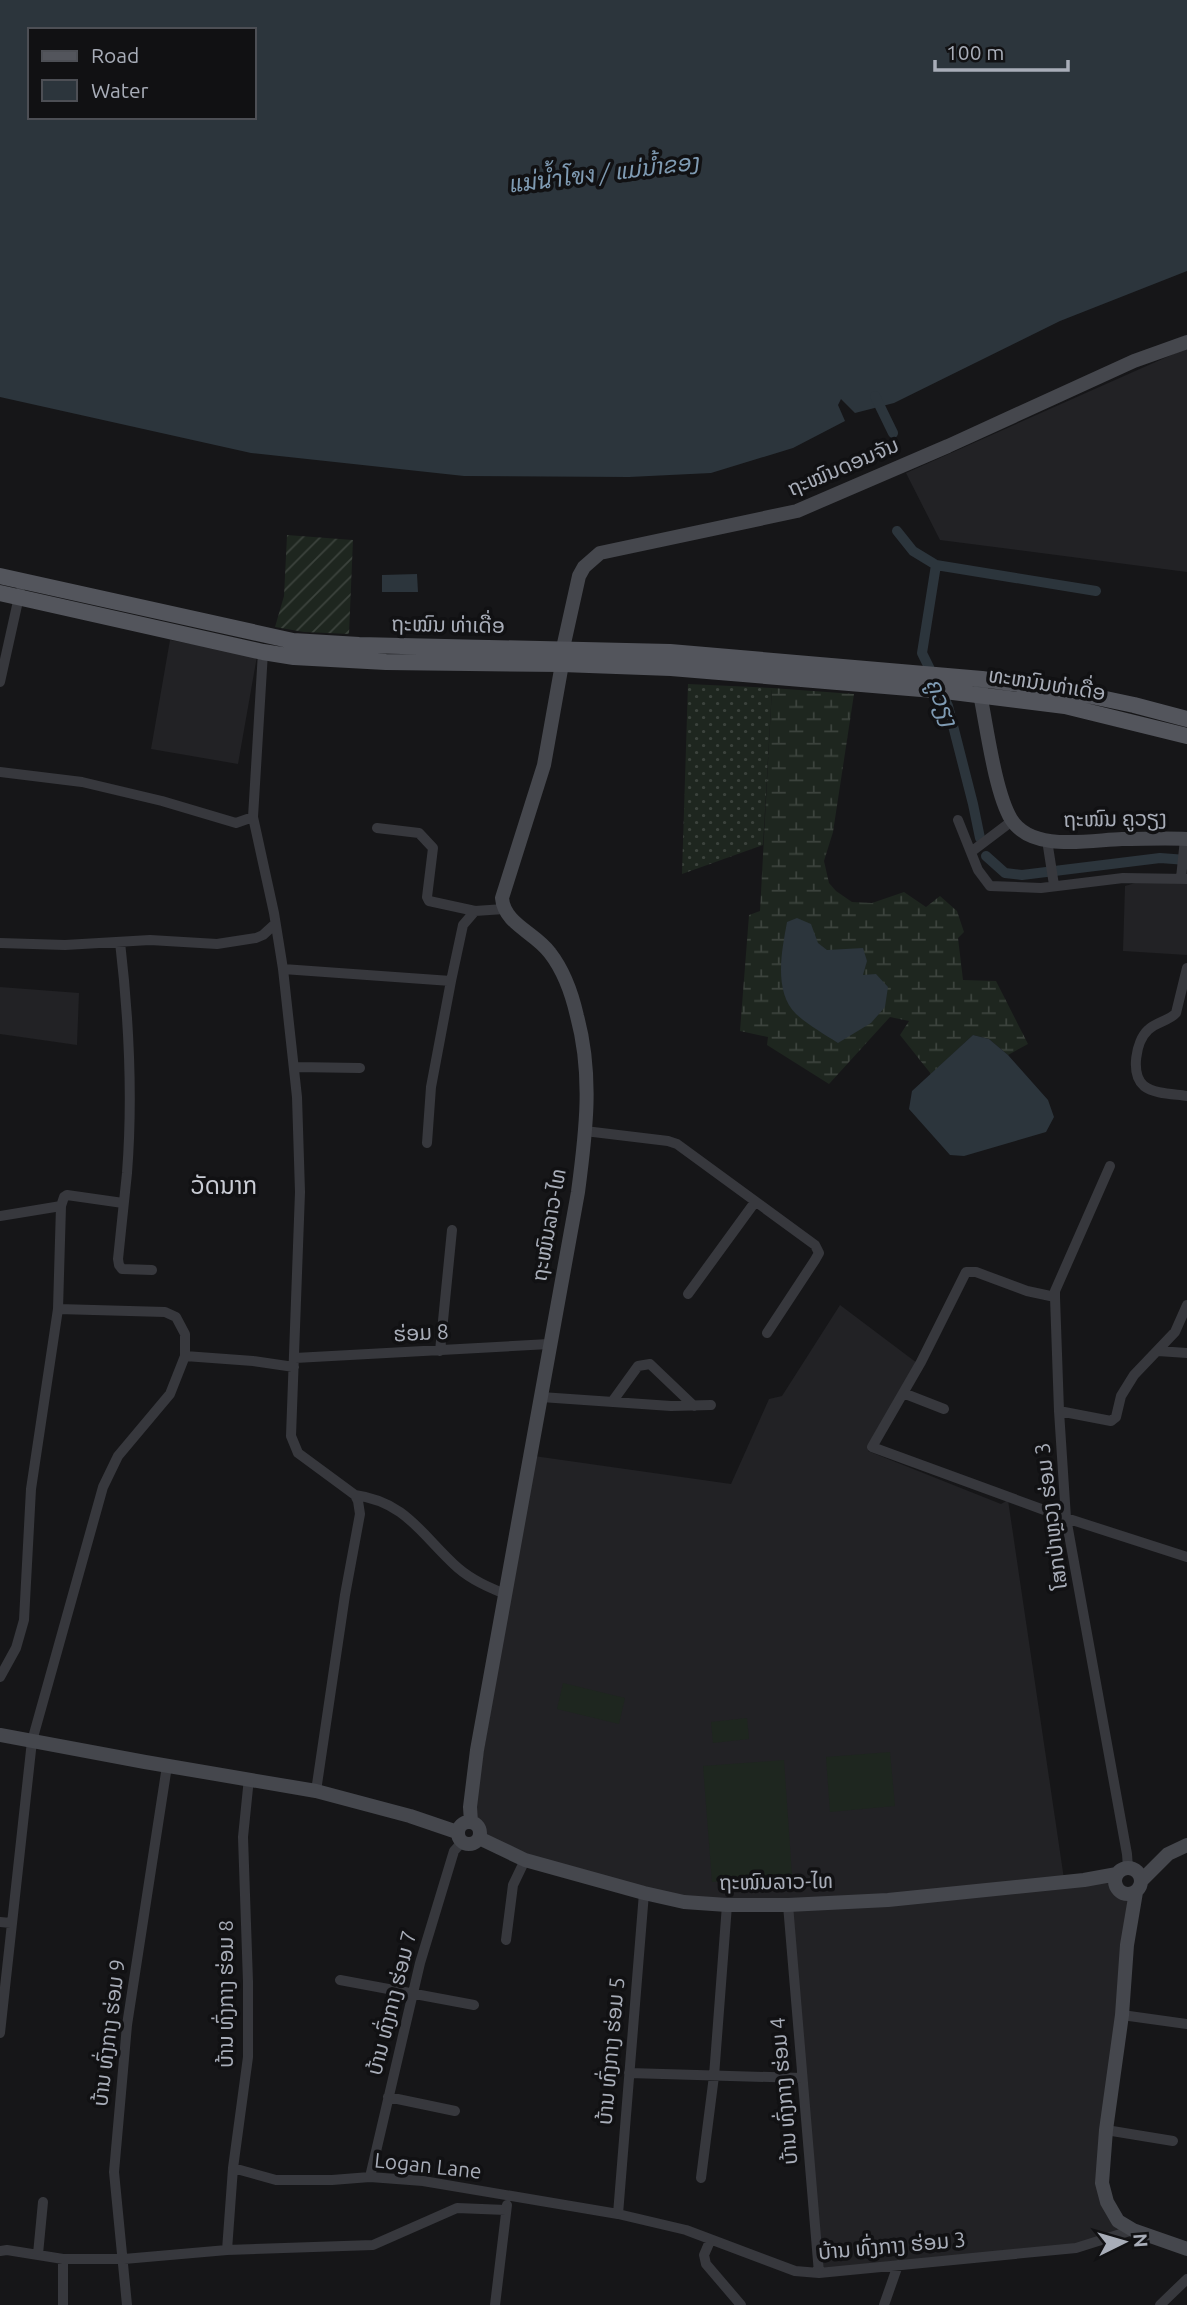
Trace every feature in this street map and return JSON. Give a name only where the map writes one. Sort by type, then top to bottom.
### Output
[{"type":"main road","name":"ຖະໝົນ ທ່າເດື່ອ","points":[[0,576],[173,624]]},
{"type":"main road","name":"ຖະໝົນ ທ່າເດື່ອ","points":[[0,593],[173,624],[265,644],[293,641],[563,656],[670,652],[900,680]]},
{"type":"main road","name":"ທະຫນົນທ່າເດື່ອ","points":[[900,680],[1068,691],[1187,719]]},
{"type":"main road","name":"ທະຫນົນທ່າເດື່ອ","points":[[981,687],[1187,736]]},
{"type":"street","name":"ຖະໝົນດອນຈັນ","points":[[563,656],[579,576],[584,567],[600,553],[797,511],[1134,361],[1187,342]]},
{"type":"street","points":[[0,682],[22,581]]},
{"type":"street","points":[[265,644],[253,817],[284,969],[295,1067],[300,1192],[291,1436],[298,1453],[355,1495],[372,1497],[395,1507],[469,1576],[505,1594]]},
{"type":"street","points":[[377,828],[419,833],[433,848],[427,897],[429,901],[475,911],[504,909],[503,892],[544,765],[563,656]]},
{"type":"street","points":[[971,852],[1012,821],[1002,798],[981,687]]},
{"type":"street","points":[[0,772],[82,782],[162,801],[236,823],[253,817]]},
{"type":"street","points":[[958,820],[978,870],[990,886],[1041,888],[1054,882],[1183,877],[1186,843]]},
{"type":"street","name":"ຖະໜົນ ຄູວຽງ","points":[[1012,821],[1027,834],[1048,845],[1186,843]]},
{"type":"street","points":[[1048,845],[1054,882]]},
{"type":"street","name":"ຖະໜົນລາວ-ໄທ","points":[[471,1822],[470,1807],[477,1750],[578,1192],[586,1131],[585,1045],[570,992],[549,951],[504,909]]},
{"type":"street","points":[[427,1143],[431,1087],[451,981],[463,925],[475,911]]},
{"type":"street","points":[[0,943],[65,945],[150,940],[217,944],[263,935],[275,924]]},
{"type":"street","points":[[120,942],[128,1016],[130,1078],[127,1174],[119,1265],[122,1269],[152,1270]]},
{"type":"street","points":[[1187,968],[1176,1013],[1144,1034],[1136,1065],[1146,1087],[1187,1096]]},
{"type":"street","points":[[284,969],[451,981]]},
{"type":"street","points":[[295,1067],[360,1068]]},
{"type":"street","points":[[586,1131],[677,1144],[816,1245],[819,1253],[767,1333]]},
{"type":"street","name":"ໂສກປ່າຫຼວງ ຮ່ອມ 3","points":[[1110,1167],[1055,1291],[1055,1297],[1066,1518],[1127,1854],[1122,1878]]},
{"type":"street","points":[[0,1677],[16,1648],[24,1620],[31,1489],[58,1309],[61,1206],[67,1195],[123,1202]]},
{"type":"street","points":[[688,1294],[755,1202]]},
{"type":"street","points":[[0,1216],[61,1206]]},
{"type":"street","points":[[440,1351],[452,1230]]},
{"type":"street","points":[[1055,1297],[1027,1291],[976,1272],[966,1272],[872,1447],[1066,1518],[1187,1556]]},
{"type":"street","points":[[1059,1411],[1111,1421],[1116,1417],[1121,1396],[1134,1375],[1175,1332],[1187,1305]]},
{"type":"street","points":[[0,2033],[6,1923],[32,1741],[103,1487],[118,1456],[170,1394],[186,1356],[185,1334],[176,1317],[165,1312],[58,1309]]},
{"type":"street","name":"ຮ່ອມ 8","points":[[186,1356],[294,1362],[549,1344]]},
{"type":"street","points":[[1158,1351],[1187,1353]]},
{"type":"street","points":[[612,1402],[638,1366],[650,1364],[694,1406]]},
{"type":"street","points":[[903,1393],[944,1409]]},
{"type":"street","points":[[541,1397],[711,1405]]},
{"type":"street","points":[[316,1791],[345,1595],[360,1514],[355,1495]]},
{"type":"street","points":[[0,1735],[316,1791],[410,1816],[472,1844],[479,1838],[478,1828],[471,1822],[461,1825],[460,1837]]},
{"type":"street","name":"ບ້ານ ທົ່ງກາງ ຮ່ອມ 9","points":[[127,2305],[114,2172],[125,2038],[167,1766]]},
{"type":"street","name":"ບ້ານ ທົ່ງກາງ ຮ່ອມ 8","points":[[228,2250],[233,2168],[248,2057],[243,1837],[249,1779]]},
{"type":"street","name":"ບ້ານ ທົ່ງກາງ ຮ່ອມ 7","points":[[370,2177],[413,1992],[424,1964],[460,1837]]},
{"type":"street","name":"ຖະໜົນລາວ-ໄທ","points":[[479,1838],[525,1860],[684,1902],[788,1905],[888,1900],[1122,1878],[1128,1895],[1138,1886]]},
{"type":"street","points":[[1122,1878],[1187,1845]]},
{"type":"street","points":[[1138,1886],[1168,1854]]},
{"type":"street","points":[[506,1940],[513,1885],[525,1860]]},
{"type":"street","points":[[1122,1878],[1138,1873],[1127,1945],[1122,2015],[1106,2130],[1102,2183],[1107,2202],[1118,2221],[1133,2230],[1187,2249]]},
{"type":"street","points":[[1122,1878],[1127,1945]]},
{"type":"street","name":"ບ້ານ ທົ່ງກາງ ຮ່ອມ 5","points":[[618,2214],[644,1893]]},
{"type":"street","points":[[701,2178],[714,2076],[727,1905]]},
{"type":"street","name":"ບ້ານ ທົ່ງກາງ ຮ່ອມ 4","points":[[788,1905],[819,2273]]},
{"type":"street","points":[[341,1980],[474,2005]]},
{"type":"street","points":[[1122,2015],[1187,2024]]},
{"type":"street","points":[[629,2073],[802,2078]]},
{"type":"street","points":[[388,2097],[455,2111]]},
{"type":"street","points":[[1106,2130],[1172,2141]]},
{"type":"street","name":"Logan Lane","points":[[233,2168],[276,2180],[370,2177],[424,2181],[618,2214]]},
{"type":"street","points":[[495,2305],[509,2195]]},
{"type":"street","points":[[38,2254],[43,2203]]},
{"type":"street","points":[[0,2250],[63,2259],[124,2259],[228,2250],[373,2245],[457,2208],[506,2210]]},
{"type":"street","name":"ບ້ານ ທົ່ງກາງ ຮ່ອມ 3","points":[[618,2214],[686,2230],[794,2271],[819,2273],[1076,2248],[1133,2230]]},
{"type":"street","points":[[710,2241],[704,2255],[706,2264],[741,2305]]},
{"type":"street","points":[[63,2259],[63,2305]]},
{"type":"street","points":[[884,2305],[898,2265]]},
{"type":"street","points":[[1160,2305],[1187,2279]]},
{"type":"shaded area","points":[[1187,348],[1187,572],[940,540],[906,473]]},
{"type":"shaded area","points":[[170,640],[257,656],[238,764],[151,749]]},
{"type":"shaded area","points":[[1142,881],[1187,884],[1187,955],[1123,951],[1125,886]]},
{"type":"shaded area","points":[[0,987],[79,993],[77,1045],[0,1034]]},
{"type":"shaded area","points":[[840,1305],[917,1363],[868,1451],[1001,1504],[1008,1500],[1064,1879],[816,1900],[685,1899],[528,1857],[483,1836],[475,1819],[474,1808],[534,1456],[731,1484],[769,1399],[782,1396]]},
{"type":"shaded area","points":[[1122,1881],[1124,1887],[1132,1892],[1100,2184],[1127,2230],[1075,2246],[822,2270],[791,1908]]},
{"type":"green space","points":[[287,535],[353,540],[349,634],[304,632],[275,627],[284,596]]},
{"type":"green space","points":[[688,684],[772,688],[763,845],[682,874]]},
{"type":"green space","points":[[772,688],[854,694],[833,832],[824,861],[829,883],[852,902],[872,903],[904,892],[926,907],[940,896],[957,911],[964,932],[958,938],[963,980],[996,981],[1028,1044],[1008,1055],[989,1039],[973,1035],[931,1074],[900,1035],[909,1021],[890,1017],[829,1084],[767,1045],[768,1037],[740,1031],[749,915],[760,911]]},
{"type":"green space","points":[[563,1683],[625,1698],[619,1724],[557,1709]]},
{"type":"green space","points":[[747,1718],[749,1739],[713,1743],[711,1722]]},
{"type":"green space","points":[[890,1752],[895,1806],[830,1812],[826,1757]]},
{"type":"green space","points":[[784,1760],[792,1875],[712,1882],[703,1766]]},
{"type":"water","name":"แม่น้ำโขง / ແມ່ນ້ຳຂອງ","points":[[0,0],[1187,0],[1187,271],[1060,321],[894,403],[855,413],[841,399],[838,405],[845,421],[793,448],[711,473],[629,477],[464,476],[251,453],[0,397]]},
{"type":"water","points":[[417,574],[418,592],[382,592],[382,575]]},
{"type":"water","points":[[797,918],[811,924],[818,943],[827,950],[863,948],[867,961],[863,975],[876,974],[888,987],[885,1007],[871,1023],[838,1043],[796,1014],[784,994],[781,970],[785,933],[787,922]]},
{"type":"water","points":[[973,1035],[989,1039],[1008,1055],[1048,1100],[1054,1117],[1046,1132],[964,1156],[950,1155],[909,1109],[912,1091]]},
{"type":"waterway","points":[[875,396],[893,433]]},
{"type":"waterway","points":[[897,531],[913,551],[936,565],[1096,591]]},
{"type":"waterway","name":"ຄູວຽງ","points":[[936,565],[922,653],[948,706],[980,838]]},
{"type":"waterway","name":"ຄູວຽງ","points":[[986,856],[1005,873],[1022,875],[1160,858],[1187,860]]},
{"type":"district","name":"ວັດນາກ","points":[[224,1186]]}]
